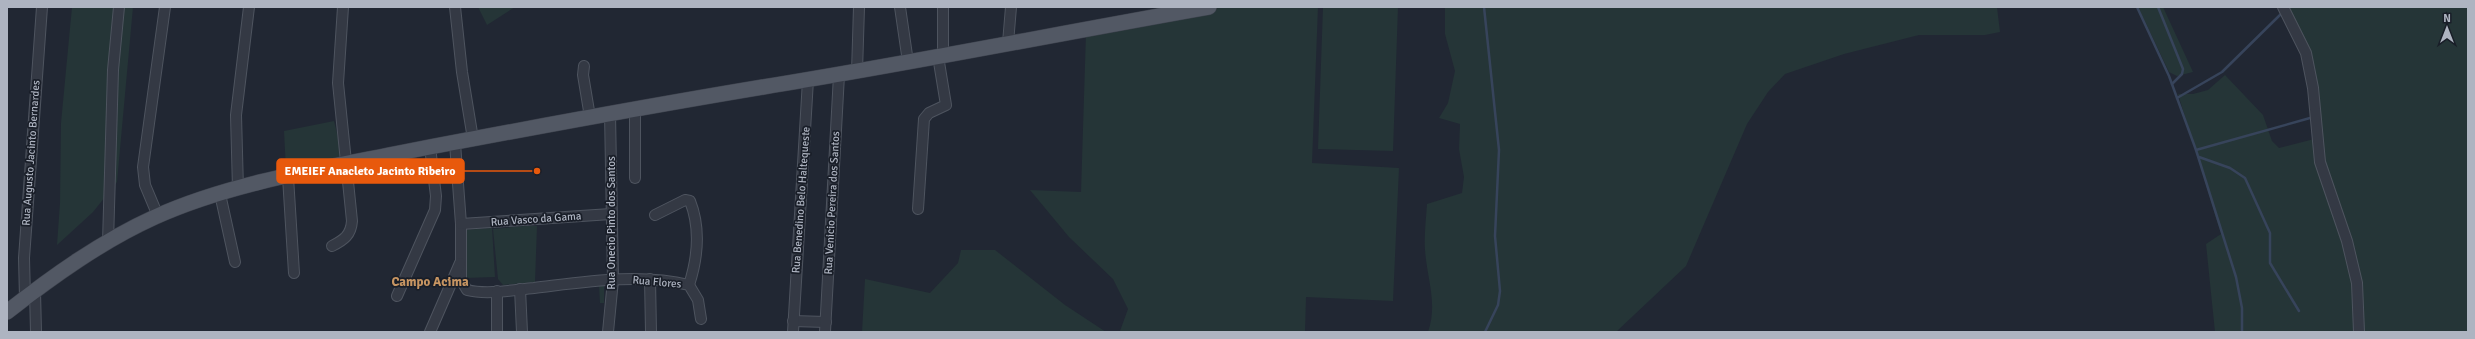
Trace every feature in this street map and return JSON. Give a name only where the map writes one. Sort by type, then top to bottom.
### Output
[{"type":"main road","points":[[7,312],[30,294],[108,242],[158,216],[238,189],[430,147],[635,108],[839,75],[1209,7]]},
{"type":"street","name":"Rua Augusto Jacinto Bernardes","points":[[36,332],[24,258],[42,7]]},
{"type":"street","points":[[108,242],[113,70],[119,7]]},
{"type":"street","points":[[158,216],[145,185],[143,167],[165,7]]},
{"type":"street","points":[[238,189],[236,116],[249,7]]},
{"type":"street","points":[[332,246],[342,241],[352,229],[347,164],[338,84],[344,7]]},
{"type":"street","points":[[455,7],[461,66],[473,139]]},
{"type":"street","points":[[856,72],[859,7]]},
{"type":"street","points":[[900,7],[908,62]]},
{"type":"street","points":[[918,209],[924,119],[929,112],[946,105],[941,56],[943,7]]},
{"type":"street","points":[[1008,43],[1011,7]]},
{"type":"street","points":[[2283,7],[2306,53],[2313,88],[2320,162],[2347,241],[2357,283],[2359,332]]},
{"type":"street","points":[[584,66],[583,75],[590,117]]},
{"type":"street","name":"Rua Venicio Pereira dos Santos","points":[[826,327],[839,75]]},
{"type":"street","name":"Rua Benedino Belo Haltequeste","points":[[793,332],[808,80]]},
{"type":"street","points":[[635,108],[635,178]]},
{"type":"street","name":"Rua Onecio Pinto dos Santos","points":[[608,332],[613,280],[610,113]]},
{"type":"street","points":[[430,332],[461,260],[461,224],[455,143]]},
{"type":"street","points":[[397,296],[435,210],[436,196],[430,147]]},
{"type":"street","points":[[288,177],[294,273]]},
{"type":"street","points":[[220,194],[235,262]]},
{"type":"street","points":[[655,215],[685,200],[690,201],[697,225],[698,239],[689,285]]},
{"type":"street","name":"Rua Vasco da Gama","points":[[461,224],[611,214]]},
{"type":"street","name":"Rua Flores","points":[[461,260],[461,280],[467,290],[497,291],[613,280],[650,279],[689,285],[698,300],[702,319]]},
{"type":"street","points":[[650,279],[651,332]]},
{"type":"street","points":[[520,289],[522,332]]},
{"type":"street","points":[[496,332],[497,291]]},
{"type":"street","points":[[793,321],[826,327]]},
{"type":"shaded area","points":[[72,7],[133,7],[117,182],[93,212],[57,245],[60,203],[61,123]]},
{"type":"shaded area","points":[[478,7],[515,7],[487,25]]},
{"type":"shaded area","points":[[1223,7],[1318,7],[1312,163],[1399,168],[1393,301],[1306,297],[1305,332],[1112,332],[1120,331],[1128,309],[1113,279],[1069,237],[1030,190],[1081,192],[1086,33]]},
{"type":"shaded area","points":[[1323,7],[1398,7],[1393,151],[1318,149]]},
{"type":"shaded area","points":[[1445,7],[1997,7],[2000,32],[1985,35],[1919,35],[1844,54],[1785,74],[1768,92],[1747,124],[1686,266],[1616,332],[1428,332],[1431,321],[1432,301],[1425,250],[1427,204],[1462,193],[1464,177],[1459,149],[1460,124],[1439,118],[1448,103],[1455,71],[1445,34]]},
{"type":"shaded area","points":[[2138,7],[2163,7],[2193,72],[2177,76],[2169,72]]},
{"type":"shaded area","points":[[2281,7],[2468,7],[2468,332],[2215,332],[2206,244],[2221,234],[2178,94],[2193,94],[2208,90],[2225,75],[2263,115],[2272,141],[2279,148],[2314,139],[2310,67]]},
{"type":"shaded area","points":[[334,121],[343,158],[286,170],[284,131]]},
{"type":"shaded area","points":[[537,226],[535,282],[503,285],[498,279],[493,229]]},
{"type":"shaded area","points":[[492,228],[495,277],[464,278],[462,230]]},
{"type":"shaded area","points":[[961,250],[995,250],[1065,305],[1106,332],[862,332],[865,279],[930,293],[958,263]]},
{"type":"shaded area","points":[[599,285],[604,285],[604,303],[600,303]]},
{"type":"waterway","points":[[1484,7],[1499,150],[1495,236],[1500,291],[1498,305],[1485,332]]},
{"type":"waterway","points":[[2137,7],[2169,76],[2196,150],[2236,277],[2242,308],[2242,332]]},
{"type":"waterway","points":[[2158,7],[2183,69],[2182,74],[2172,84]]},
{"type":"waterway","points":[[2177,98],[2222,72],[2283,12]]},
{"type":"waterway","points":[[2196,150],[2310,118]]},
{"type":"waterway","points":[[2199,157],[2230,168],[2245,178],[2270,233],[2270,263],[2299,311]]},
{"type":"place","name":"EMEIEF Anacleto Jacinto Ribeiro","points":[[537,171]]},
{"type":"district","name":"Campo Acima","points":[[430,282]]}]
